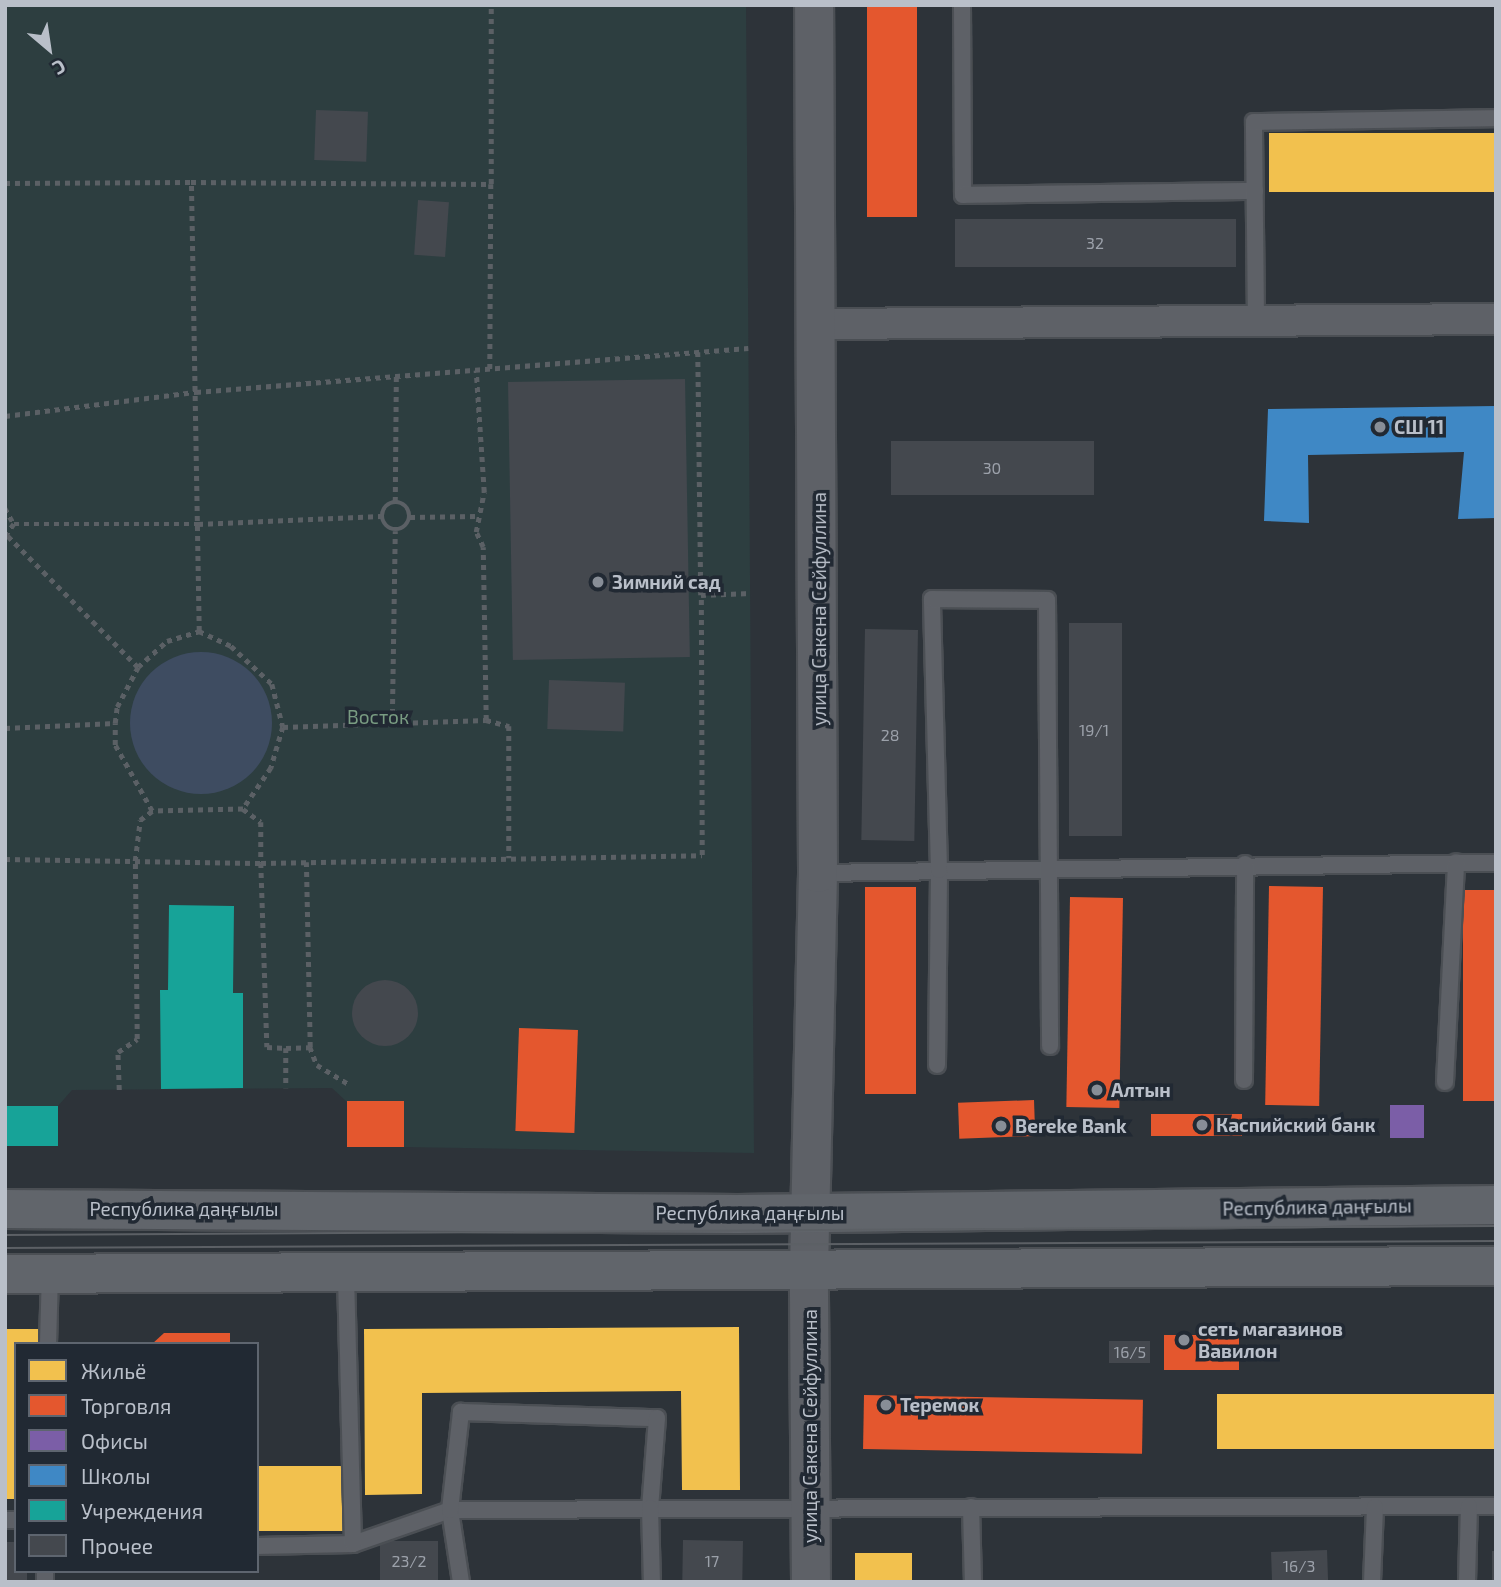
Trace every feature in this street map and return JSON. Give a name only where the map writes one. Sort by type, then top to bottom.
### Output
[{"type":"main road","name":"Республика даңғылы","points":[[5,1209],[812,1213],[1496,1205]]},
{"type":"main road","points":[[5,1274],[1496,1266]]},
{"type":"street","name":"улица Сакена Сейфуллина","points":[[811,1582],[810,1270],[818,873],[819,324],[814,5]]},
{"type":"street","points":[[819,324],[1496,319]]},
{"type":"lane","points":[[962,5],[963,195],[1255,191]]},
{"type":"lane","points":[[1256,320],[1254,122],[1496,118]]},
{"type":"lane","points":[[937,1065],[939,870],[932,599],[1047,600],[1050,1046]]},
{"type":"lane","points":[[1445,1082],[1456,862]]},
{"type":"lane","points":[[818,873],[1245,864],[1496,863]]},
{"type":"lane","points":[[1244,1080],[1245,864]]},
{"type":"lane","points":[[346,1271],[353,1544]]},
{"type":"lane","points":[[48,1342],[50,1274]]},
{"type":"lane","points":[[461,1582],[450,1510],[461,1412],[657,1418],[650,1508],[652,1582]]},
{"type":"lane","points":[[1467,1582],[1468,1506]]},
{"type":"lane","points":[[259,1546],[353,1544],[450,1510],[1496,1506]]},
{"type":"lane","points":[[971,1507],[973,1582]]},
{"type":"lane","points":[[1372,1582],[1375,1507]]},
{"type":"path","points":[[490,369],[491,6]]},
{"type":"path","points":[[191,182],[199,631]]},
{"type":"path","points":[[5,183],[491,184]]},
{"type":"path","points":[[5,416],[196,392],[748,348]]},
{"type":"path","points":[[5,859],[261,863],[702,855],[698,352]]},
{"type":"path","points":[[476,370],[484,492],[477,516],[476,532],[483,547],[486,720]]},
{"type":"path","points":[[396,376],[396,502]]},
{"type":"path","points":[[396,502],[406,506],[410,517],[408,524],[396,531],[388,529],[381,516],[385,506],[396,502]]},
{"type":"path","points":[[5,508],[15,524]]},
{"type":"path","points":[[15,524],[198,524],[381,516]]},
{"type":"path","points":[[410,517],[477,516]]},
{"type":"path","points":[[15,524],[7,536],[138,667]]},
{"type":"path","points":[[392,724],[396,531]]},
{"type":"path","points":[[701,596],[751,593]]},
{"type":"path","points":[[152,811],[115,746],[117,707],[138,667],[167,640],[199,631],[232,646],[272,684],[284,727],[271,768],[243,809]]},
{"type":"path","points":[[284,727],[486,720],[509,726],[509,858]]},
{"type":"path","points":[[5,728],[115,723]]},
{"type":"path","points":[[119,1090],[118,1052],[137,1039],[135,861],[140,820],[152,811],[243,809],[261,822],[267,1047],[310,1047]]},
{"type":"path","points":[[306,862],[310,1047],[317,1065],[350,1085]]},
{"type":"path","points":[[286,1048],[286,1088]]},
{"type":"green space","name":"Восток","points":[[5,5],[746,5],[754,1153],[404,1147],[404,1101],[347,1102],[332,1088],[72,1090],[58,1106],[5,1107]]},
{"type":"water","points":[[201,652],[228,657],[251,673],[267,696],[272,723],[267,750],[251,773],[228,789],[201,794],[174,789],[151,773],[135,750],[130,723],[135,696],[151,673],[174,657]]},
{"type":"building: Жильё","points":[[1269,133],[1496,133],[1496,192],[1269,192]]},
{"type":"building: Жильё","points":[[739,1327],[740,1490],[682,1490],[681,1391],[422,1393],[422,1494],[365,1495],[364,1329]]},
{"type":"building: Жильё","points":[[5,1329],[41,1329],[42,1342],[14,1342],[14,1499],[5,1499]]},
{"type":"building: Жильё","points":[[1217,1394],[1496,1394],[1496,1449],[1217,1449]]},
{"type":"building: Жильё","points":[[259,1466],[344,1466],[344,1531],[259,1531]]},
{"type":"building: Жильё","points":[[855,1553],[912,1553],[912,1582],[855,1582]]},
{"type":"building: Торговля","points":[[867,5],[917,5],[917,217],[867,217]]},
{"type":"building: Торговля","points":[[1269,886],[1323,887],[1319,1106],[1265,1105]]},
{"type":"building: Торговля","points":[[865,887],[916,887],[916,1094],[865,1094]]},
{"type":"building: Торговля","points":[[1463,890],[1496,890],[1496,1101],[1463,1101]]},
{"type":"building: Торговля","points":[[1070,897],[1123,898],[1119,1108],[1066,1107]]},
{"type":"building: Торговля","points":[[519,1028],[578,1030],[574,1133],[515,1131]]},
{"type":"building: Торговля","points":[[1034,1100],[1035,1136],[959,1139],[958,1103]]},
{"type":"building: Торговля","points":[[347,1101],[404,1101],[404,1147],[347,1147]]},
{"type":"building: Торговля","points":[[1151,1114],[1242,1114],[1242,1136],[1151,1136]]},
{"type":"building: Торговля","points":[[164,1333],[230,1333],[230,1342],[154,1342]]},
{"type":"building: Торговля","points":[[1164,1335],[1239,1335],[1239,1370],[1164,1370]]},
{"type":"building: Торговля","points":[[864,1395],[1143,1400],[1142,1454],[863,1449]]},
{"type":"building: Офисы","points":[[1390,1105],[1424,1105],[1424,1138],[1390,1138]]},
{"type":"building: Школы","points":[[1496,406],[1496,518],[1458,519],[1464,452],[1308,455],[1309,523],[1264,521],[1268,409]]},
{"type":"building: Учреждения","points":[[169,905],[234,906],[233,993],[243,993],[243,1088],[161,1089],[160,990],[168,990]]},
{"type":"building: Учреждения","points":[[5,1106],[58,1106],[58,1146],[5,1146]]},
{"type":"building: Прочее","points":[[316,110],[368,112],[366,162],[314,160]]},
{"type":"building: Прочее","points":[[418,200],[449,202],[445,257],[414,255]]},
{"type":"building: Прочее","points":[[955,219],[1236,219],[1236,267],[955,267]]},
{"type":"building: Прочее","name":"Зимний сад","points":[[685,379],[690,657],[513,660],[508,382]]},
{"type":"building: Прочее","points":[[891,441],[1094,441],[1094,495],[891,495]]},
{"type":"building: Прочее","points":[[1069,623],[1122,623],[1122,836],[1069,836]]},
{"type":"building: Прочее","points":[[865,629],[918,630],[914,841],[861,840]]},
{"type":"building: Прочее","points":[[549,680],[625,683],[623,732],[547,729]]},
{"type":"building: Прочее","points":[[385,980],[398,983],[408,990],[415,1000],[418,1013],[415,1026],[408,1036],[398,1043],[385,1046],[372,1043],[362,1036],[355,1026],[352,1013],[355,1000],[362,990],[372,983]]},
{"type":"building: Прочее","points":[[1109,1341],[1150,1341],[1150,1363],[1109,1363]]},
{"type":"building: Прочее","points":[[683,1540],[743,1541],[742,1582],[682,1582]]},
{"type":"building: Прочее","points":[[380,1541],[438,1541],[438,1582],[380,1582]]},
{"type":"building: Прочее","points":[[5,1542],[14,1542],[14,1573],[27,1573],[27,1582],[5,1582]]},
{"type":"building: Прочее","points":[[1327,1550],[1328,1582],[1272,1582],[1271,1552]]},
{"type":"building: Прочее","points":[[1492,1551],[1496,1551],[1496,1582],[1492,1582]]},
{"type":"tram line","points":[[5,1235],[1496,1226]]},
{"type":"tram line","points":[[5,1248],[1496,1241]]},
{"type":"place","name":"СШ 11","points":[[1380,427]]},
{"type":"place","name":"Зимний сад","points":[[598,582]]},
{"type":"place","name":"Алтын","points":[[1097,1090]]},
{"type":"place","name":"Каспийский банк","points":[[1202,1125]]},
{"type":"place","name":"Bereke Bank","points":[[1001,1126]]},
{"type":"place","name":"сеть магазинов Вавилон","points":[[1184,1340]]},
{"type":"place","name":"Теремок","points":[[886,1405]]}]
